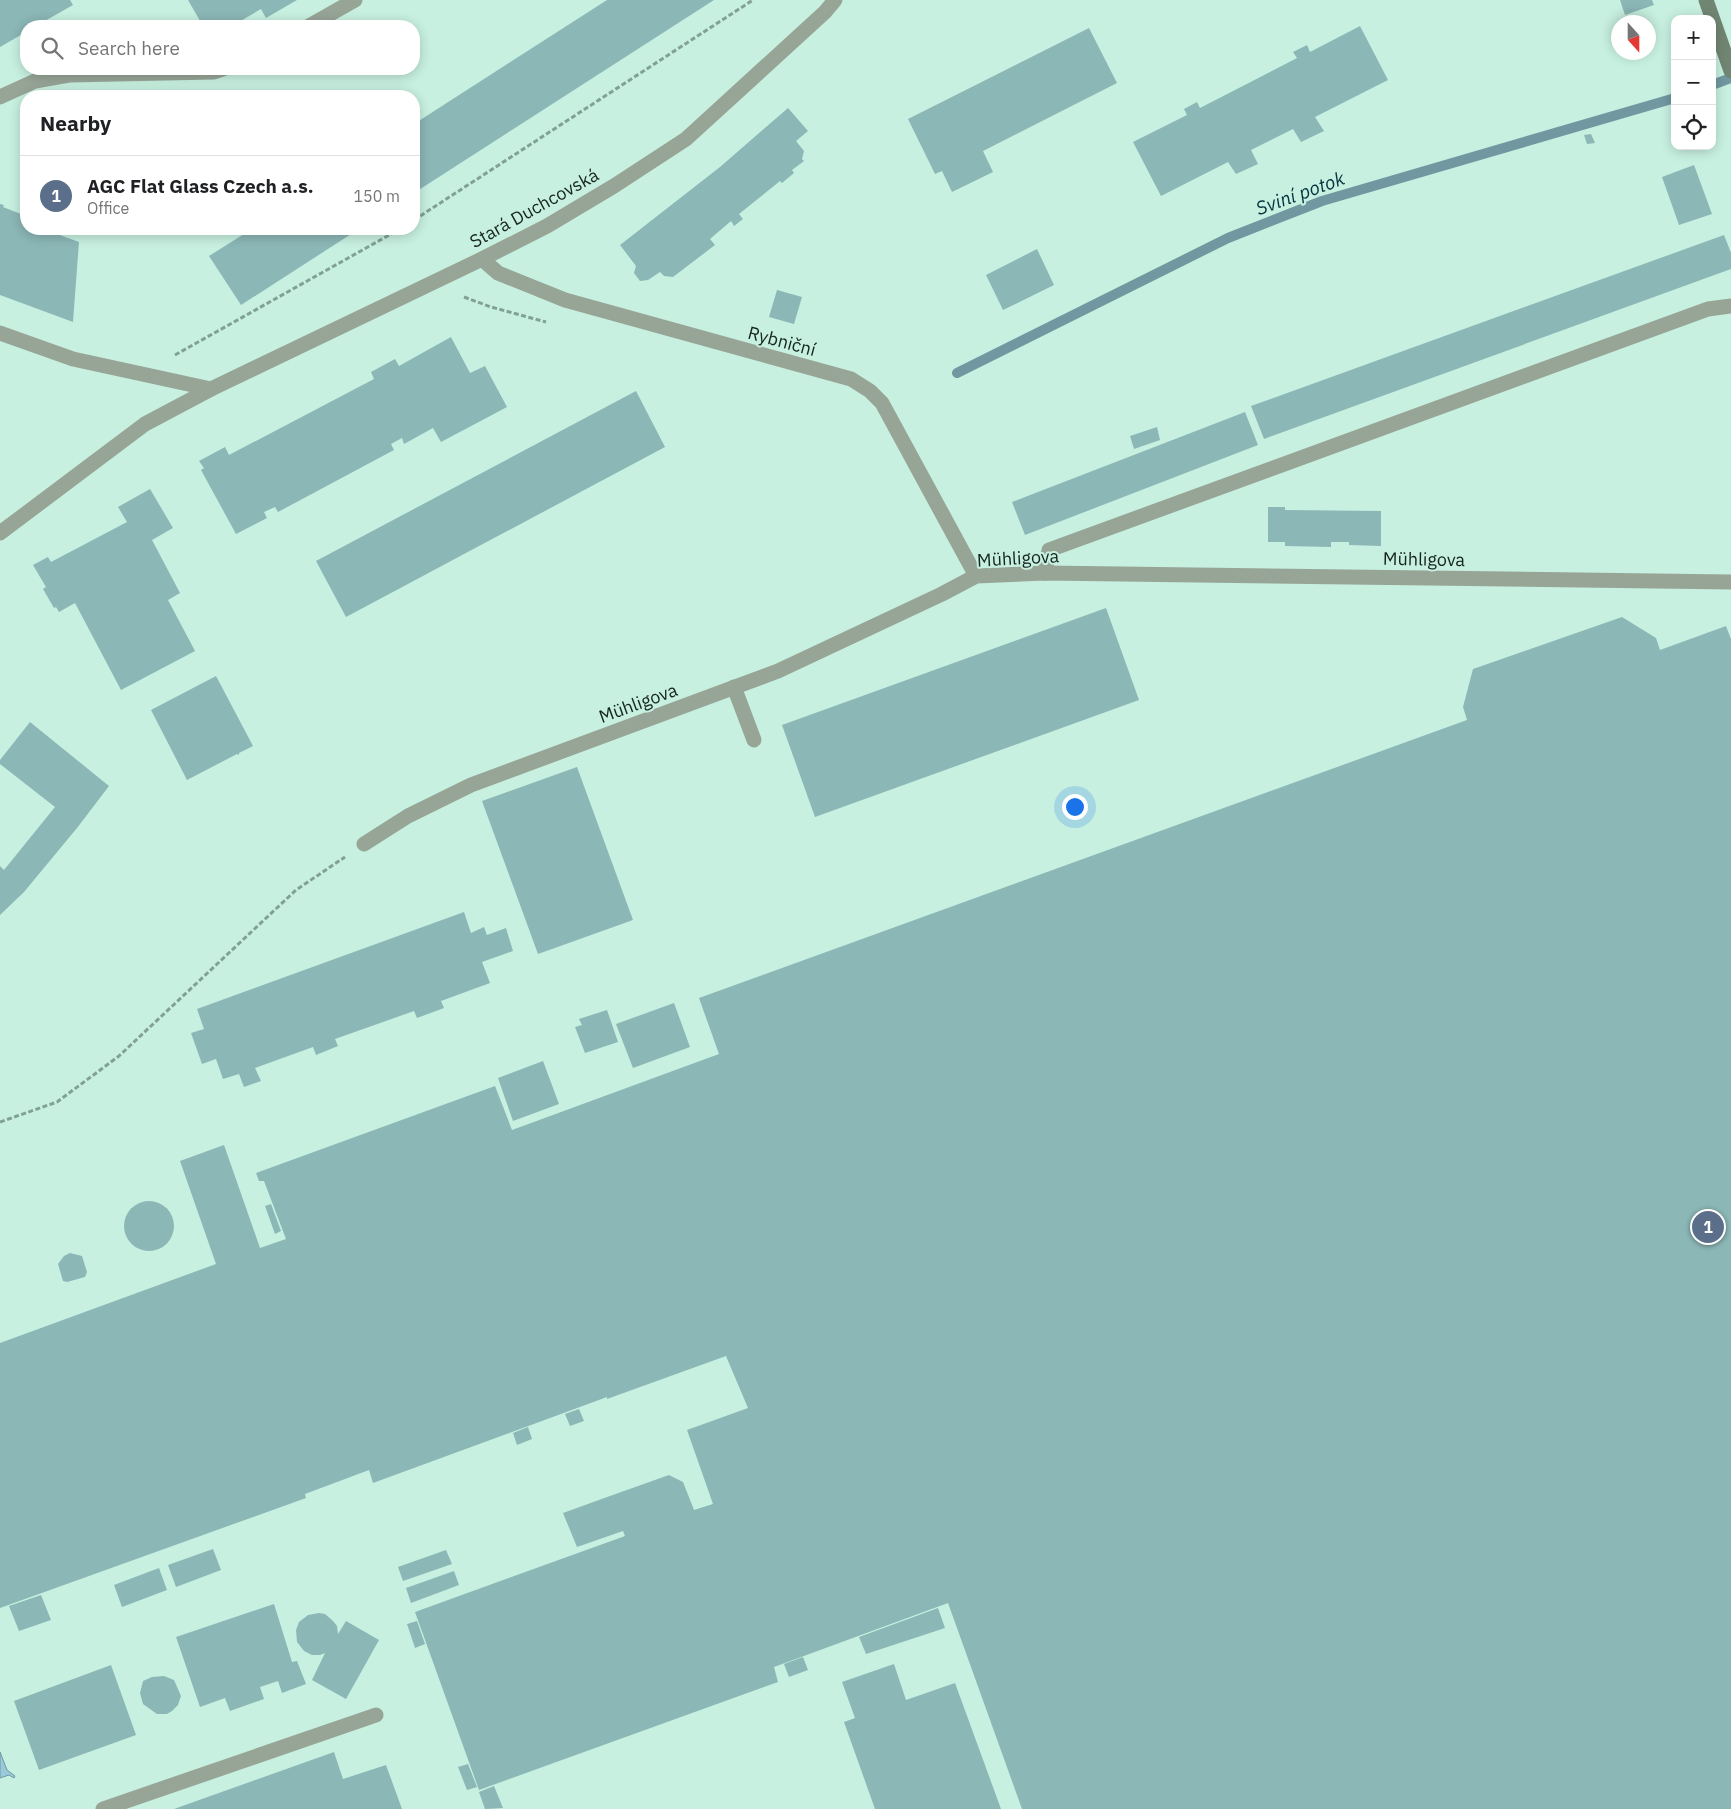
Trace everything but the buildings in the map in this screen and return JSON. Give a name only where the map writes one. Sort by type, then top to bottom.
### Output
[{"type":"street","points":[[320,20],[355,0]]},
{"type":"street","name":"Stará Duchcovská","points":[[0,533],[145,424],[211,389],[482,259],[547,226],[614,186],[686,139],[825,12],[835,0]]},
{"type":"street","points":[[1706,0],[1731,70]]},
{"type":"street","points":[[0,97],[35,81],[70,75]]},
{"type":"street","name":"Rybniční","points":[[482,259],[498,273],[564,300],[851,378],[870,391],[882,403],[976,576]]},
{"type":"street","points":[[1045,574],[1049,550],[1708,309],[1731,306]]},
{"type":"street","points":[[0,332],[73,359],[211,389]]},
{"type":"street","name":"Mühligova","points":[[364,844],[408,816],[472,785],[778,671],[942,594],[976,576],[1045,574],[1731,582]]},
{"type":"street","points":[[734,687],[754,740]]},
{"type":"street","points":[[103,1809],[376,1715]]},
{"type":"path","points":[[420,216],[753,0]]},
{"type":"path","points":[[141,374],[389,235]]},
{"type":"path","points":[[429,284],[490,307],[547,322]]},
{"type":"path","points":[[0,1122],[57,1102],[119,1056],[296,890],[364,844]]},
{"type":"water","points":[[0,1752],[7,1770],[15,1776],[14,1778],[9,1775],[0,1778]]},
{"type":"waterway","name":"Sviní potok","points":[[1716,84],[1731,78]]},
{"type":"waterway","name":"Sviní potok","points":[[957,373],[1228,238],[1322,201],[1671,99]]},
{"type":"place","name":"AGC Flat Glass Czech a.s.","points":[[1708,1227]]}]
